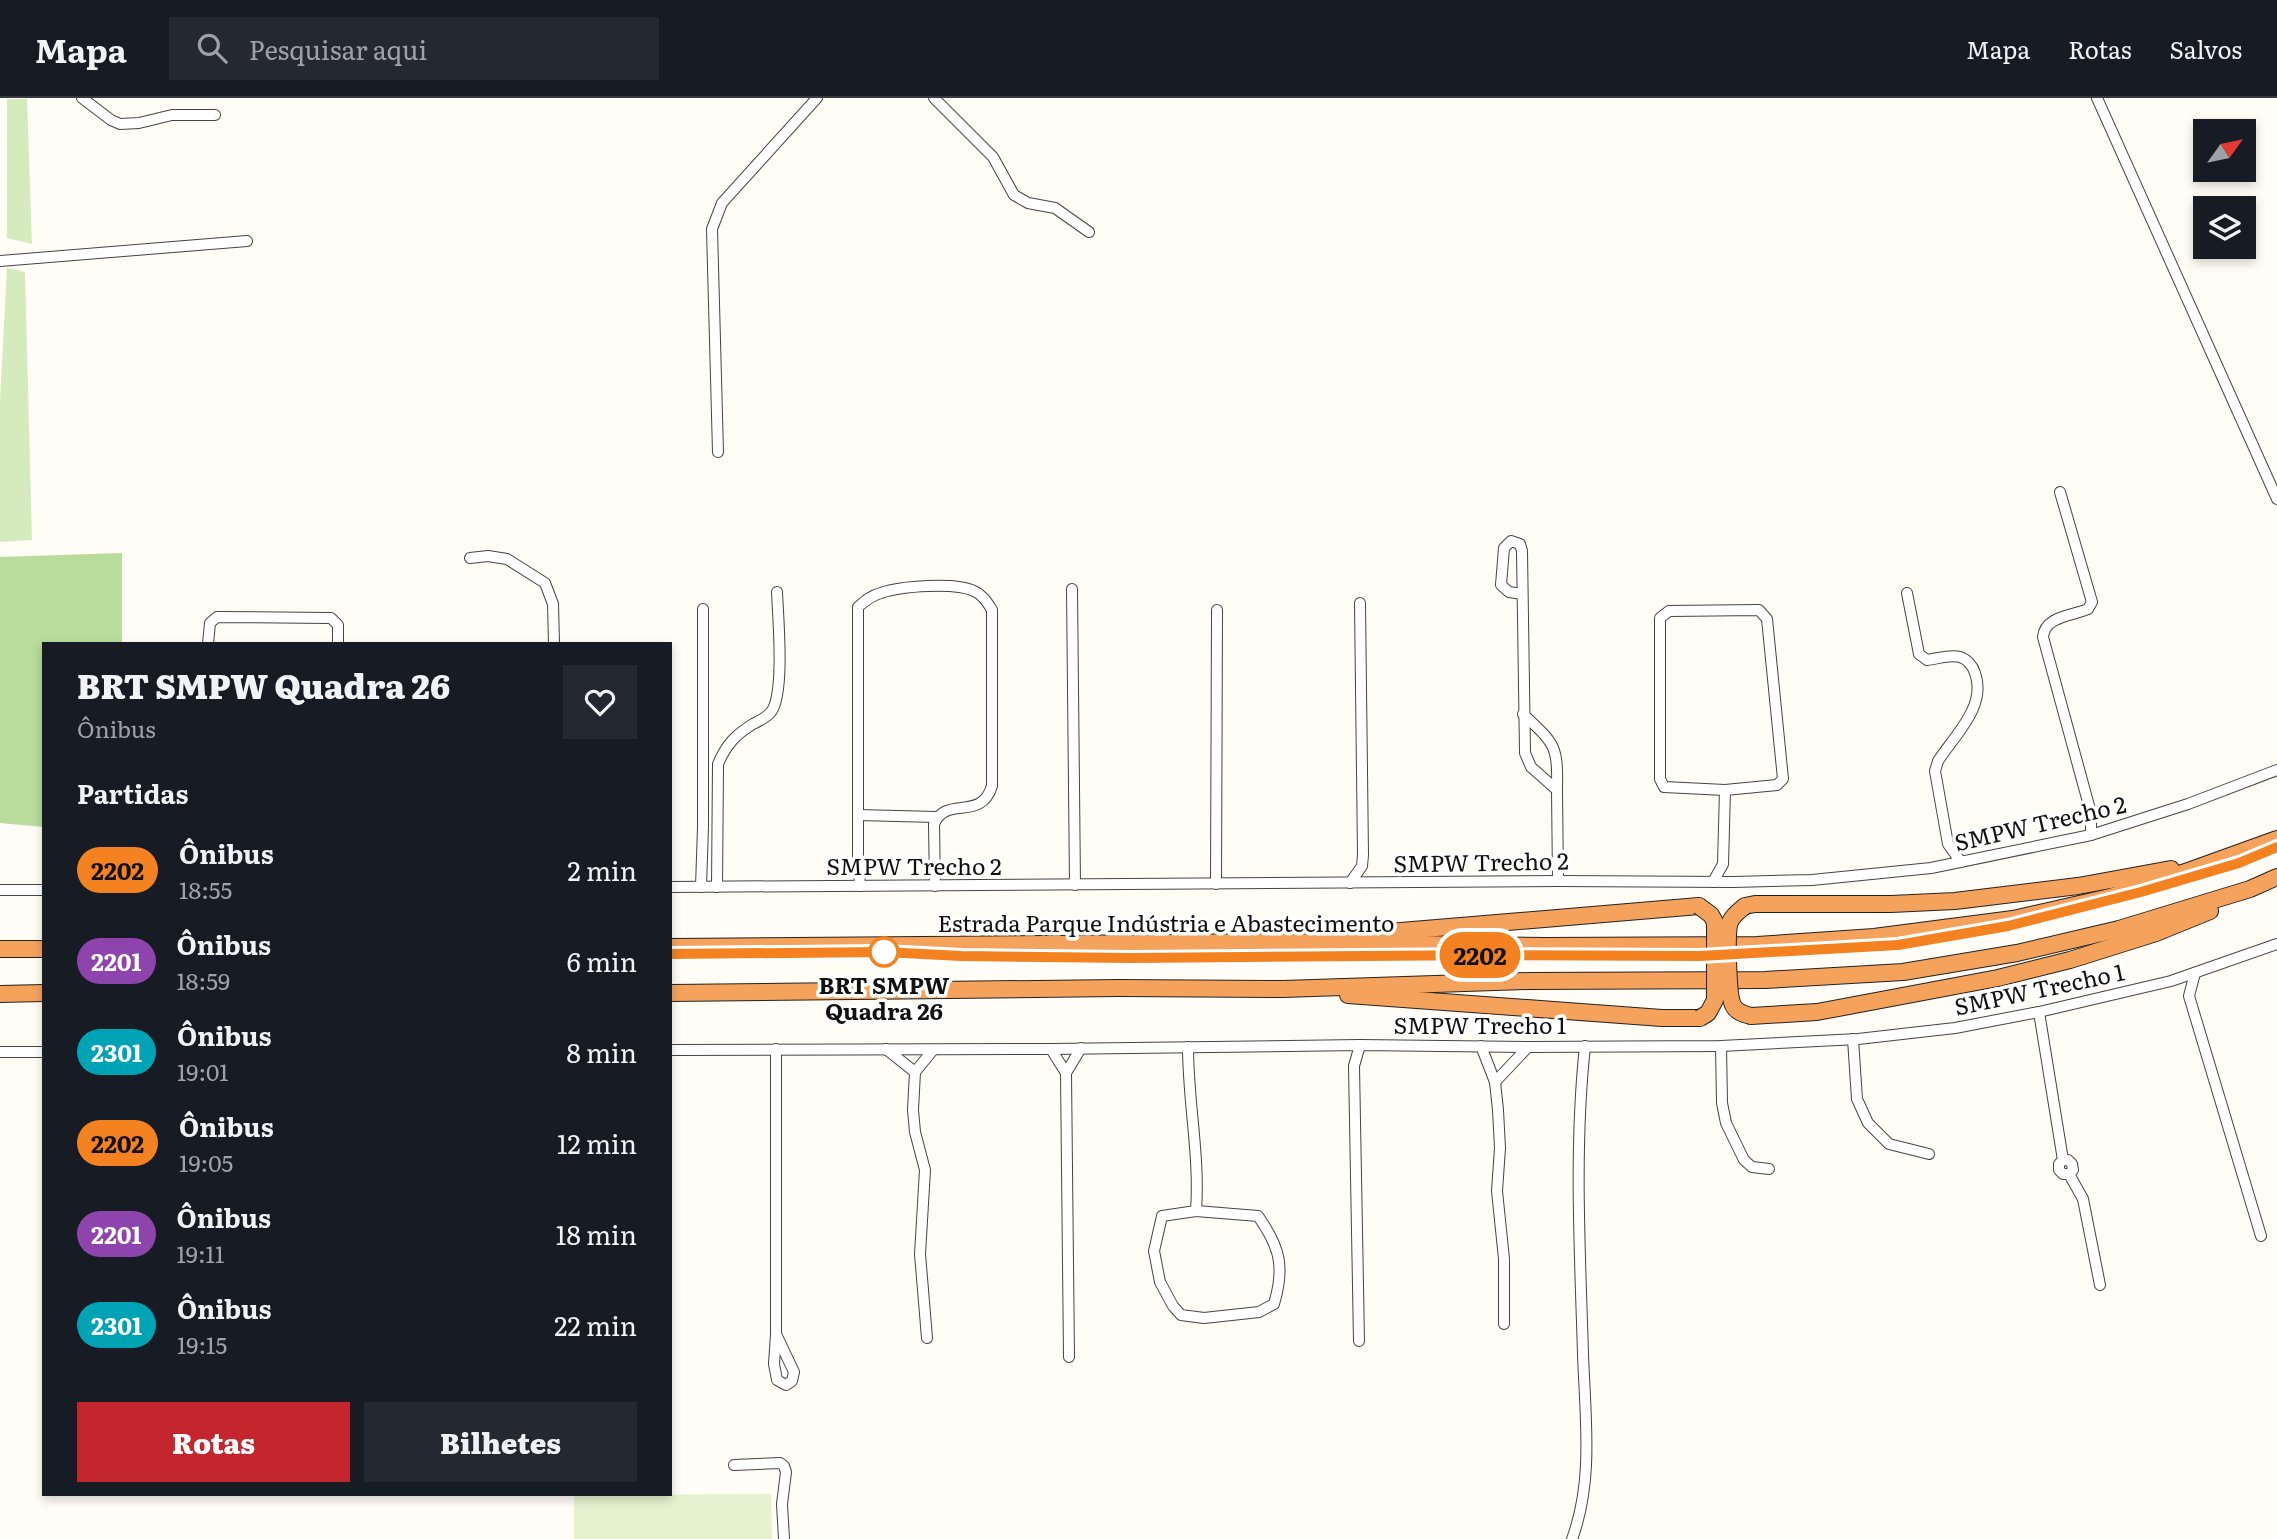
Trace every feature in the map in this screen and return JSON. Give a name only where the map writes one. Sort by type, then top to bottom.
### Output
[{"type":"highway","name":"Estrada Parque Indústria e Abastecimento","points":[[672,947],[1282,942],[1504,946],[1757,945],[1874,937],[2013,919],[2110,897],[2277,839]]},
{"type":"highway","points":[[2191,870],[2170,869],[2067,887],[1955,901],[1745,906],[1734,915],[1728,928],[1732,1003],[1737,1011],[1751,1016],[1817,1013],[1998,978],[2058,963],[2189,920],[2222,906],[2250,889]]},
{"type":"highway","points":[[672,993],[1283,989],[1529,981],[1765,981],[1903,972],[2017,953],[2119,929],[2250,889],[2277,877]]},
{"type":"highway","points":[[1282,942],[1699,906],[1711,915],[1715,922],[1715,1000],[1708,1013],[1700,1017],[1662,1018],[1283,989]]},
{"type":"highway","points":[[0,948],[42,949]]},
{"type":"highway","points":[[0,995],[42,993]]},
{"type":"street","points":[[82,98],[120,124],[172,115],[215,115]]},
{"type":"street","points":[[934,98],[993,157],[1014,195],[1028,202],[1055,208],[1089,232]]},
{"type":"street","points":[[2098,98],[2277,499]]},
{"type":"street","points":[[718,452],[712,229],[722,203],[814,99]]},
{"type":"street","points":[[0,261],[247,241]]},
{"type":"street","points":[[2060,492],[2092,601],[2088,609],[2051,622],[2043,637],[2091,813],[2091,835]]},
{"type":"street","points":[[470,558],[488,556],[507,559],[545,583],[553,604],[554,642]]},
{"type":"street","points":[[858,815],[936,817],[951,809],[976,807],[989,796],[992,786],[992,610],[984,597],[972,589],[928,585],[882,592],[858,607],[858,815],[860,886]]},
{"type":"street","points":[[1072,589],[1075,885]]},
{"type":"street","points":[[717,887],[718,764],[725,747],[734,737],[766,717],[776,703],[779,671],[777,592]]},
{"type":"street","points":[[1907,593],[1919,654],[1927,660],[1960,657],[1968,662],[1976,676],[1978,691],[1975,707],[1938,761],[1935,771],[1948,844],[1961,862]]},
{"type":"street","points":[[1522,594],[1523,714],[1527,760],[1531,767],[1557,790]]},
{"type":"street","points":[[1360,603],[1362,866],[1372,883]]},
{"type":"street","points":[[701,887],[703,609]]},
{"type":"street","points":[[1216,884],[1217,610]]},
{"type":"street","points":[[1759,610],[1767,620],[1783,779],[1777,785],[1725,790],[1664,787],[1660,782],[1660,618],[1665,612],[1759,610]]},
{"type":"street","points":[[208,642],[210,623],[217,617],[331,618],[338,625],[338,642]]},
{"type":"street","points":[[1523,714],[1552,743],[1558,762],[1558,881]]},
{"type":"street","name":"SMPW Trecho 2","points":[[672,887],[1812,880],[1941,866],[2091,835],[2188,804],[2277,770]]},
{"type":"street","points":[[1713,882],[1723,864],[1725,790]]},
{"type":"street","points":[[2091,813],[2108,830]]},
{"type":"street","points":[[935,886],[936,817]]},
{"type":"street","points":[[1941,866],[1948,844]]},
{"type":"street","points":[[1723,864],[1733,882]]},
{"type":"street","points":[[1350,883],[1362,866]]},
{"type":"street","points":[[0,889],[42,890]]},
{"type":"street","name":"SMPW Trecho 1","points":[[672,1050],[1344,1045],[1721,1046],[1853,1039],[1955,1028],[2039,1012],[2171,981],[2277,944]]},
{"type":"street","points":[[2195,973],[2189,996],[2261,1236]]},
{"type":"street","points":[[2171,981],[2189,996]]},
{"type":"street","points":[[2039,1012],[2063,1160],[2073,1164],[2073,1170],[2069,1174],[2083,1199],[2100,1285]]},
{"type":"street","points":[[1853,1039],[1857,1099],[1868,1123],[1889,1144],[1929,1154]]},
{"type":"street","points":[[1344,1045],[1354,1066]]},
{"type":"street","points":[[1359,1341],[1354,1066],[1360,1045]]},
{"type":"street","points":[[1481,1046],[1495,1082],[1500,1148],[1497,1191],[1504,1259],[1504,1324]]},
{"type":"street","points":[[1572,1539],[1585,1486],[1587,1439],[1580,1207],[1582,1072],[1585,1046]]},
{"type":"street","points":[[1721,1046],[1721,1103],[1726,1124],[1744,1160],[1752,1167],[1769,1169]]},
{"type":"street","points":[[1188,1047],[1198,1180],[1196,1211]]},
{"type":"street","points":[[1495,1082],[1528,1047]]},
{"type":"street","points":[[1066,1073],[1081,1048]]},
{"type":"street","points":[[776,1049],[776,1334]]},
{"type":"street","points":[[886,1049],[915,1072]]},
{"type":"street","points":[[1051,1049],[1066,1073],[1069,1357]]},
{"type":"street","points":[[928,1338],[920,1254],[925,1170],[914,1121],[915,1072],[933,1050]]},
{"type":"street","points":[[0,1052],[42,1052]]},
{"type":"street","points":[[1196,1211],[1258,1216],[1272,1236],[1278,1257],[1281,1281],[1274,1304],[1259,1312],[1204,1318],[1181,1315],[1173,1306],[1160,1282],[1154,1251],[1161,1216],[1196,1211]]},
{"type":"street","points":[[734,1465],[780,1463],[786,1468],[782,1504],[784,1539]]},
{"type":"green space","points":[[7,99],[27,99],[32,244],[7,238]]},
{"type":"green space","points":[[7,268],[25,272],[32,540],[0,542],[0,401]]},
{"type":"green space","points":[[122,553],[122,642],[42,642],[42,827],[0,823],[0,557]]},
{"type":"green space","points":[[771,1494],[772,1539],[574,1539],[574,1496]]},
{"type":"bus line","name":"2202","points":[[672,954],[884,952],[961,956],[1132,958],[1700,956],[1898,945],[2008,926],[2166,886],[2239,863],[2277,847]]},
{"type":"place","name":"BRT SMPW Quadra 26","points":[[884,952]]}]
